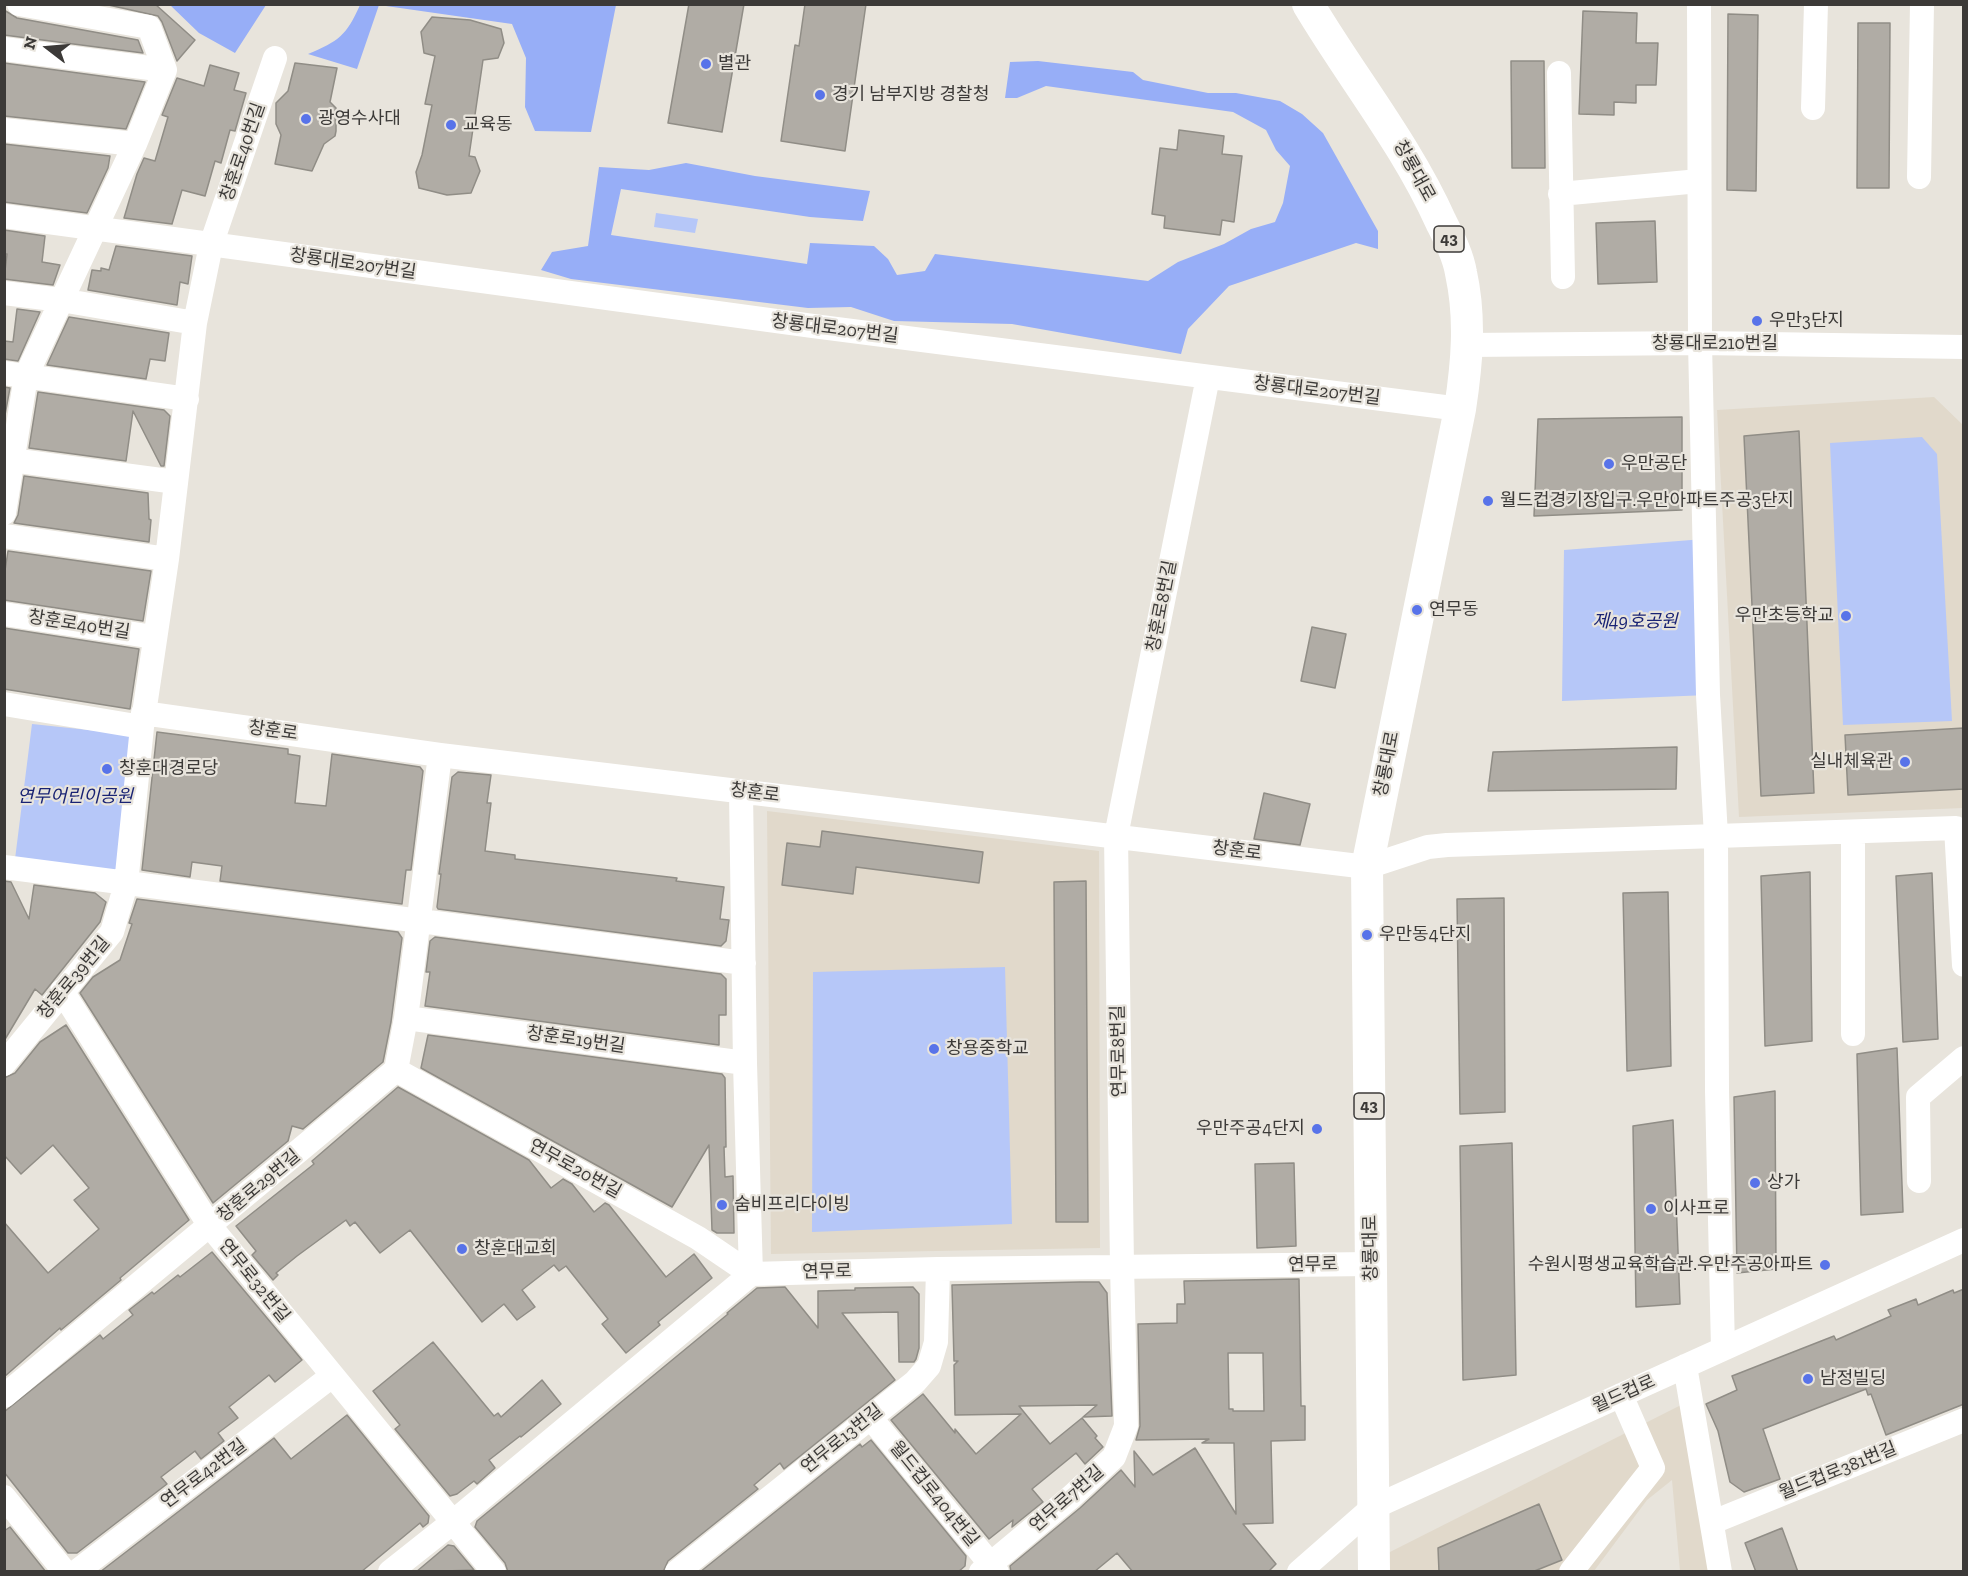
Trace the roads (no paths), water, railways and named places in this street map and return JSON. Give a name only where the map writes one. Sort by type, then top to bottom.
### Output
[{"type":"main road","name":"창룡대로","points":[[1308,4],[1398,140],[1431,199],[1461,271],[1467,321],[1467,345],[1460,409],[1417,610],[1367,867],[1374,1572]]},
{"type":"street","points":[[4,513],[15,375],[61,300],[135,144],[165,70],[150,27],[20,4]]},
{"type":"street","points":[[1699,4],[1700,344],[1708,695],[1716,836],[1717,1091],[1724,1349]]},
{"type":"street","points":[[1813,108],[1816,4]]},
{"type":"street","points":[[1919,177],[1922,4]]},
{"type":"street","points":[[4,49],[165,70]]},
{"type":"street","name":"창훈로40번길","points":[[143,720],[167,559],[195,323],[211,245],[275,58]]},
{"type":"street","points":[[1559,73],[1563,277]]},
{"type":"street","points":[[4,130],[135,144]]},
{"type":"street","points":[[1560,194],[1699,181]]},
{"type":"street","points":[[4,216],[211,245]]},
{"type":"street","name":"창룡대로207번길","points":[[211,245],[802,325],[1460,409]]},
{"type":"street","points":[[4,293],[61,300],[195,323]]},
{"type":"street","name":"창룡대로210번길","points":[[1467,345],[1700,344],[1964,347]]},
{"type":"street","points":[[15,375],[187,399]]},
{"type":"street","name":"창훈로8번길","points":[[1116,836],[1208,377]]},
{"type":"street","points":[[8,459],[176,482]]},
{"type":"street","points":[[4,536],[167,559]]},
{"type":"street","name":"창훈로40번길","points":[[4,614],[154,637]]},
{"type":"street","name":"창훈로","points":[[4,704],[1367,867]]},
{"type":"street","name":"창훈로39번길","points":[[4,1064],[112,932],[126,884],[143,720]]},
{"type":"street","points":[[396,1070],[406,1018],[440,755]]},
{"type":"street","points":[[390,1572],[751,1274],[741,792]]},
{"type":"street","points":[[1367,867],[1428,847],[1447,845],[1956,828],[1964,965]]},
{"type":"street","points":[[1853,832],[1853,1034]]},
{"type":"street","name":"연무로8번길","points":[[1116,836],[1122,1266]]},
{"type":"street","points":[[4,867],[744,963]]},
{"type":"street","name":"연무로32번길","points":[[62,991],[210,1226],[494,1572]]},
{"type":"street","name":"창훈로19번길","points":[[406,1018],[745,1063]]},
{"type":"street","points":[[1919,1181],[1918,1097],[1964,1058]]},
{"type":"street","name":"창훈로29번길","points":[[4,1396],[396,1070]]},
{"type":"street","name":"연무로20번길","points":[[396,1070],[698,1238],[751,1274]]},
{"type":"street","name":"월드컵로","points":[[1299,1572],[1372,1508],[1964,1240]]},
{"type":"street","name":"연무로","points":[[751,1274],[1122,1266],[1371,1264]]},
{"type":"street","name":"연무로7번길","points":[[989,1569],[1114,1457],[1126,1426],[1122,1266]]},
{"type":"street","name":"연무로13번길","points":[[677,1572],[915,1382],[929,1366],[936,1342],[938,1269]]},
{"type":"street","points":[[1685,1366],[1720,1572]]},
{"type":"street","name":"연무로42번길","points":[[76,1572],[332,1376]]},
{"type":"street","points":[[1571,1572],[1653,1468],[1621,1395]]},
{"type":"street","name":"월드컵로404번길","points":[[870,1417],[989,1569]]},
{"type":"street","name":"월드컵로381번길","points":[[1713,1522],[1964,1420]]},
{"type":"street","points":[[4,1497],[65,1572]]},
{"type":"place","name":"별관","points":[[706,64]]},
{"type":"place","name":"경기 남부지방 경찰청","points":[[820,95]]},
{"type":"place","name":"광영수사대","points":[[306,119]]},
{"type":"place","name":"교육동","points":[[451,125]]},
{"type":"place","name":"우만3단지","points":[[1757,321]]},
{"type":"place","name":"우만공단","points":[[1609,464]]},
{"type":"place","name":"월드컵경기장입구.우만아파트주공3단지","points":[[1488,501]]},
{"type":"place","name":"연무동","points":[[1417,610]]},
{"type":"place","name":"우만초등학교","points":[[1846,616]]},
{"type":"place","name":"실내체육관","points":[[1905,762]]},
{"type":"place","name":"창훈대경로당","points":[[107,769]]},
{"type":"place","name":"우만동4단지","points":[[1367,935]]},
{"type":"place","name":"창용중학교","points":[[934,1049]]},
{"type":"place","name":"우만주공4단지","points":[[1317,1129]]},
{"type":"place","name":"상가","points":[[1755,1183]]},
{"type":"place","name":"숨비프리다이빙","points":[[722,1205]]},
{"type":"place","name":"이사프로","points":[[1651,1209]]},
{"type":"place","name":"창훈대교회","points":[[462,1249]]},
{"type":"place","name":"수원시평생교육학습관.우만주공아파트","points":[[1825,1265]]},
{"type":"place","name":"남정빌딩","points":[[1808,1379]]},
{"type":"park label","name":"제49호공원","points":[[1635,622]]},
{"type":"park label","name":"연무어린이공원","points":[[75,797]]}]
